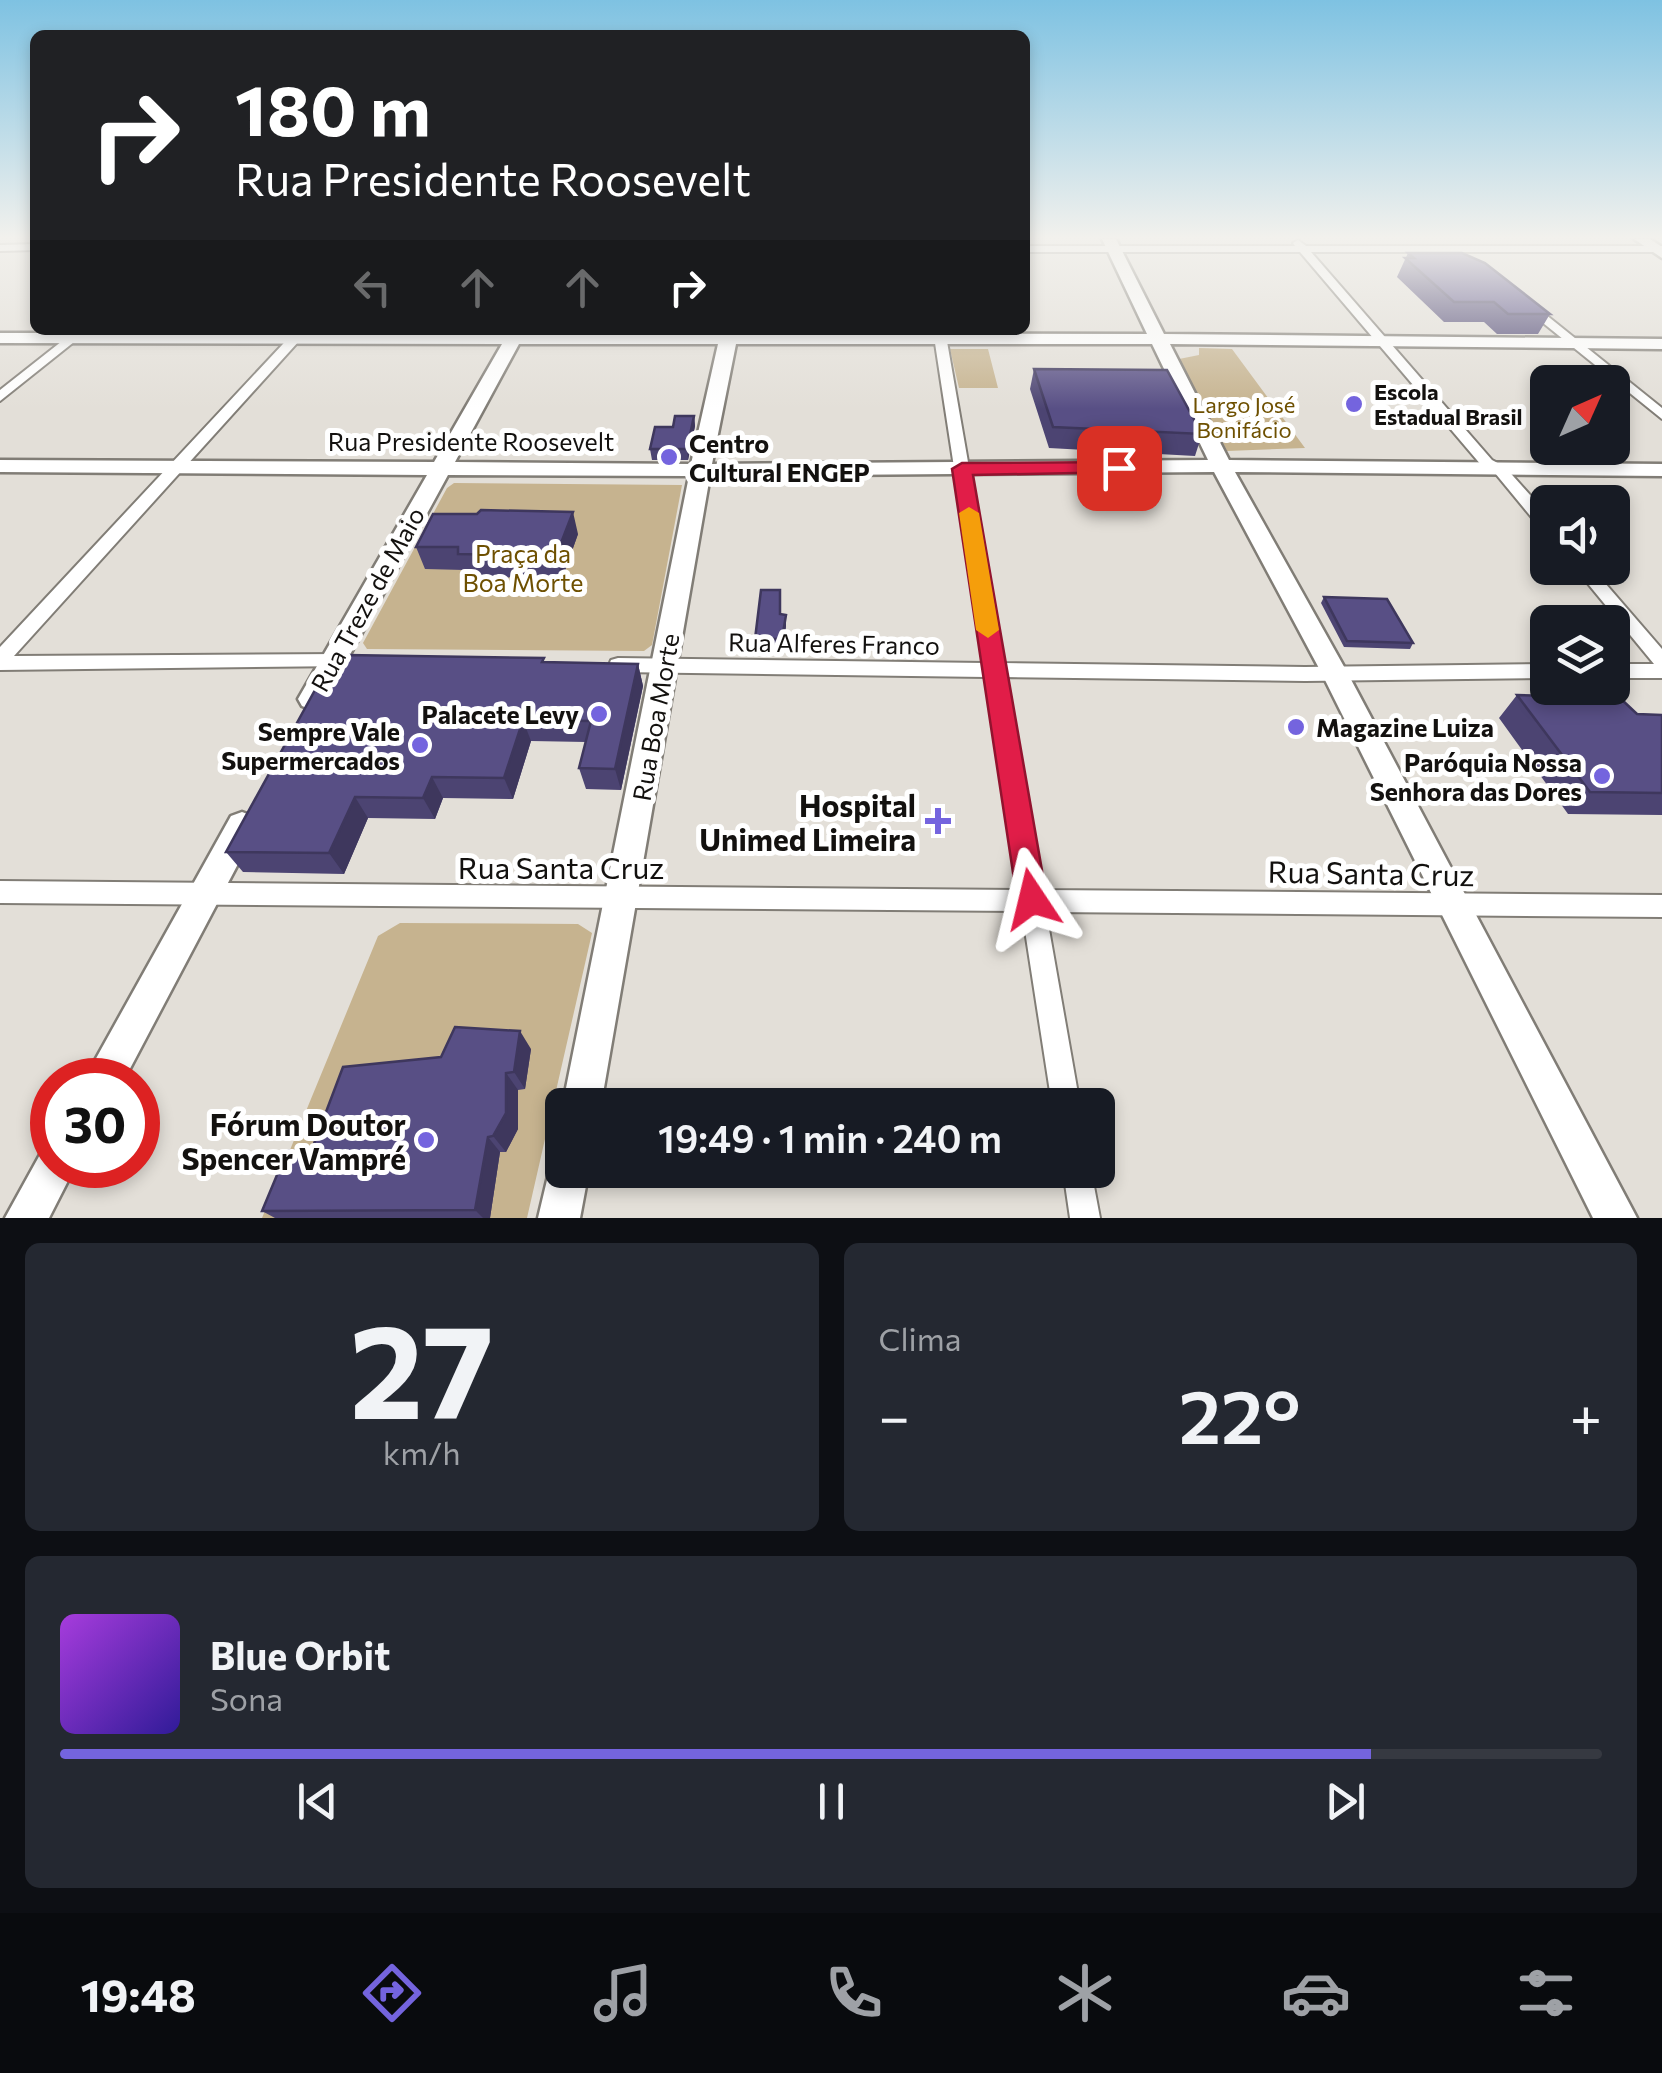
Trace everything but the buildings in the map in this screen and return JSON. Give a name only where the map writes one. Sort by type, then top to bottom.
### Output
[{"type":"main road","points":[[1138,296],[1222,467],[1334,672],[1616,1218]]},
{"type":"main road","points":[[0,338],[60,335]]},
{"type":"main road","name":"Rua Treze de Maio","points":[[300,720],[515,335]]},
{"type":"main road","name":"Rua Boa Morte","points":[[584,1088],[729,335]]},
{"type":"main road","points":[[940,335],[1662,344]]},
{"type":"main road","name":"Rua Presidente Roosevelt","points":[[0,466],[1662,470]]},
{"type":"main road","points":[[114,1058],[253,806]]},
{"type":"main road","points":[[26,1218],[43,1188]]},
{"type":"main road","points":[[559,1218],[565,1188]]},
{"type":"street","points":[[1344,296],[1487,463],[1500,470],[1530,505]]},
{"type":"street","points":[[1516,296],[1662,414]]},
{"type":"street","points":[[0,397],[79,335]]},
{"type":"street","points":[[0,661],[298,335]]},
{"type":"street","points":[[940,335],[1063,1088]]},
{"type":"street","points":[[1597,585],[1662,662]]},
{"type":"street","points":[[0,661],[367,662]]},
{"type":"street","name":"Rua Alferes Franco","points":[[601,665],[1530,671]]},
{"type":"street","points":[[1630,671],[1662,671]]},
{"type":"street","name":"Rua Santa Cruz","points":[[0,892],[1662,906]]},
{"type":"street","points":[[1080,1188],[1085,1218]]},
{"type":"green space","name":"Largo José Bonifácio","points":[[1199,348],[1232,349],[1305,448],[1227,451],[1179,359],[1199,355]]},
{"type":"green space","points":[[950,349],[988,349],[998,388],[959,388]]},
{"type":"green space","name":"Praça da Boa Morte","points":[[454,483],[682,485],[652,645],[644,651],[367,649],[363,643],[447,488]]},
{"type":"green space","points":[[400,923],[578,924],[592,933],[557,1088],[545,1088],[545,1139],[527,1218],[262,1218],[378,936]]},
{"type":"slow traffic","points":[[969,513],[988,630]]},
{"type":"place","name":"Escola Estadual Brasil","points":[[1354,404]]},
{"type":"place","name":"Centro Cultural ENGEP","points":[[669,457]]},
{"type":"place","name":"Palacete Levy","points":[[599,714]]},
{"type":"place","name":"Magazine Luiza","points":[[1296,727]]},
{"type":"place","name":"Sempre Vale Supermercados","points":[[420,745]]},
{"type":"place","name":"Paróquia Nossa Senhora das Dores","points":[[1602,776]]},
{"type":"place","name":"Hospital Unimed Limeira","points":[[938,821]]},
{"type":"place","name":"Fórum Doutor Spencer Vampré","points":[[426,1140]]},
{"type":"route","points":[[1032,899],[962,469],[1119,468]]}]
